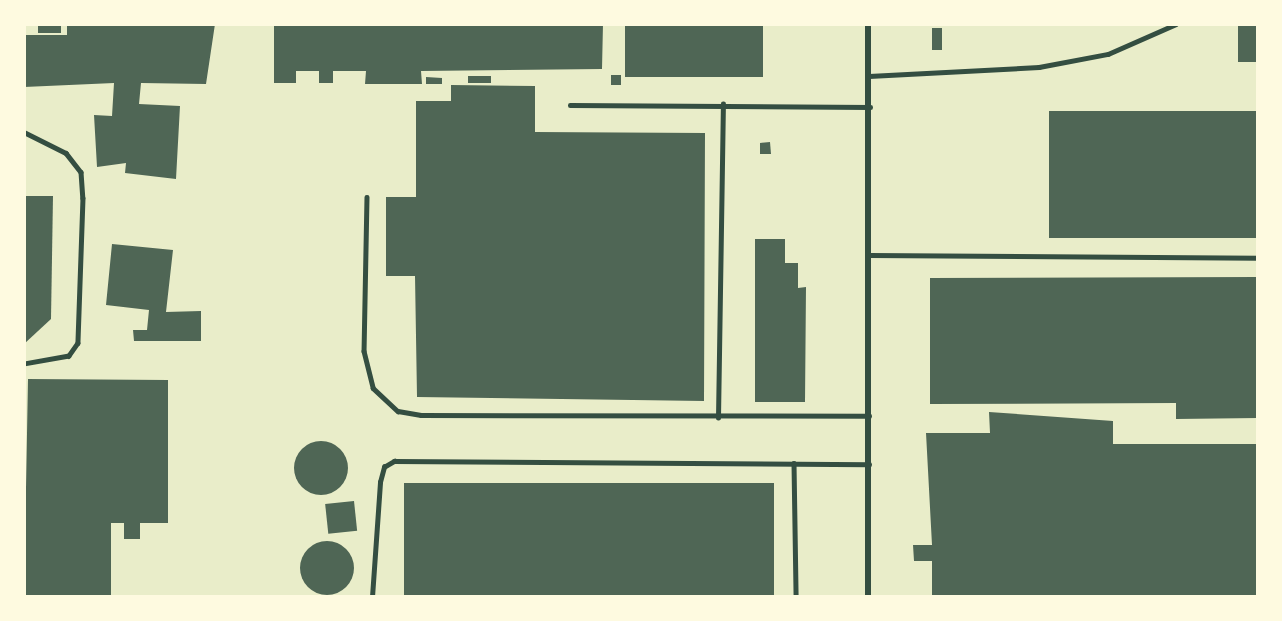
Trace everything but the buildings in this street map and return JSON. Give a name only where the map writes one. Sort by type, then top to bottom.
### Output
[{"type":"street","points":[[868,24],[870,107],[868,597]]},
{"type":"lane","points":[[869,76],[1038,67],[1108,54],[1176,24]]},
{"type":"lane","points":[[570,105],[723,104],[870,107]]},
{"type":"lane","points":[[718,418],[723,104]]},
{"type":"lane","points":[[24,132],[66,153],[81,172],[83,198],[78,343],[69,356],[24,364]]},
{"type":"lane","points":[[367,196],[364,351],[373,388],[398,411],[718,418],[869,416]]},
{"type":"lane","points":[[869,255],[1258,258]]},
{"type":"lane","points":[[372,597],[380,482],[384,467],[394,461],[869,464]]},
{"type":"lane","points":[[794,463],[796,597]]}]
